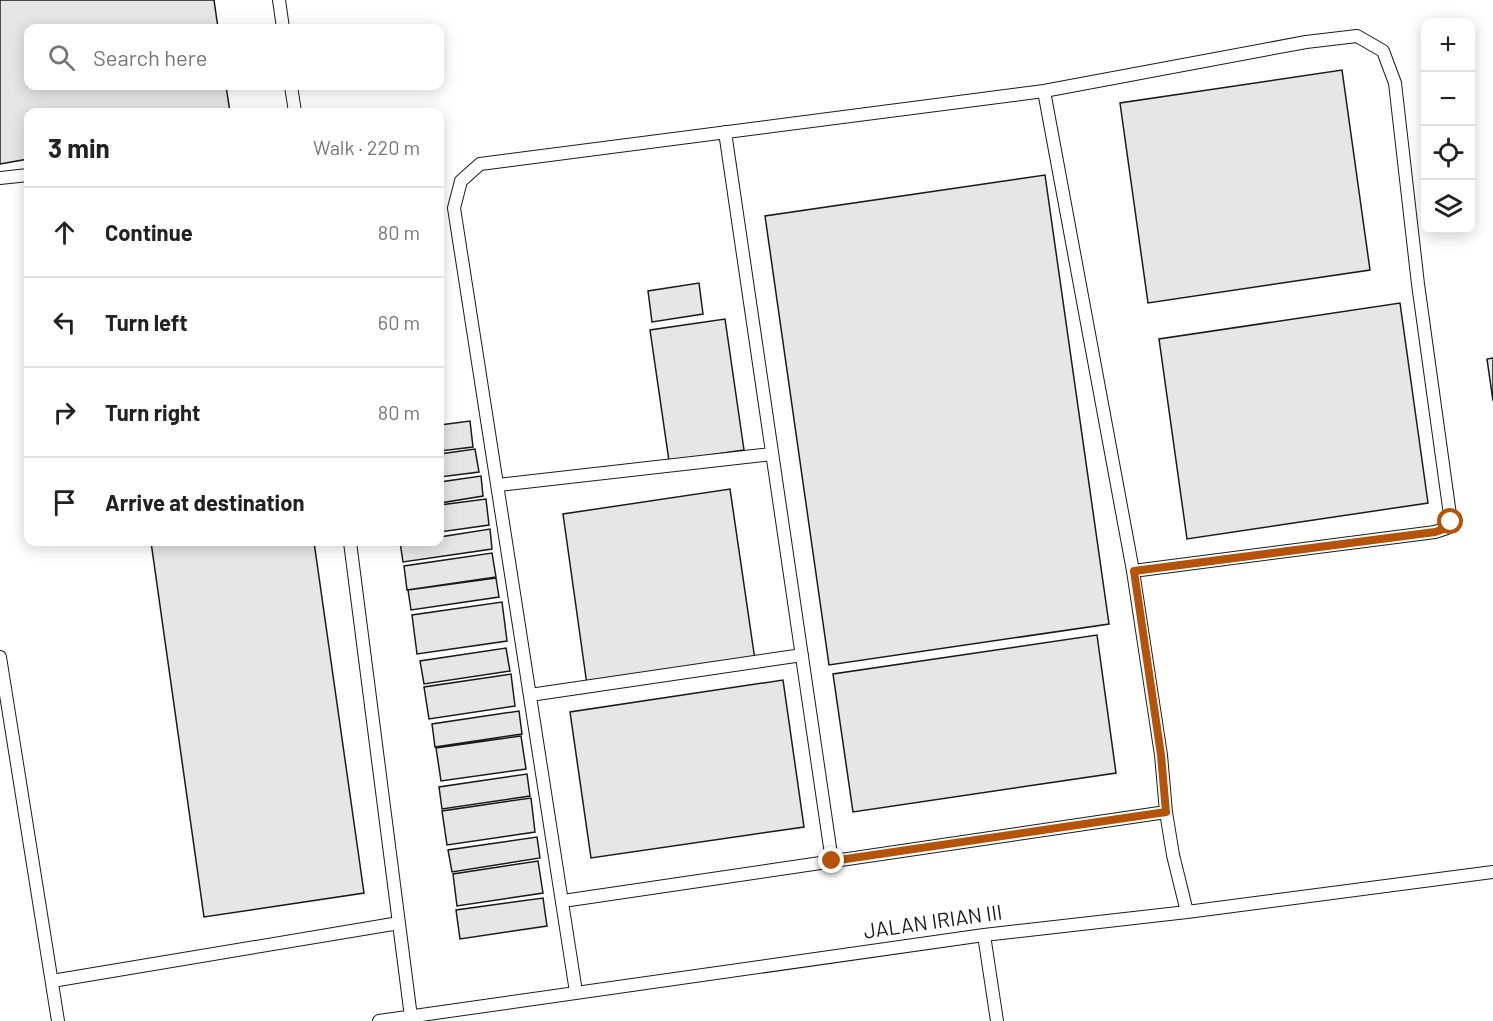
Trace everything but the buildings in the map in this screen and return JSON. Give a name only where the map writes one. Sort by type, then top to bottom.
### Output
[{"type":"lane","points":[[279,0],[282,24]]},
{"type":"lane","points":[[576,992],[454,208],[461,181],[480,164],[1044,91],[1306,42],[1357,36],[1383,51],[1395,83],[1418,284],[1451,522],[1447,528],[1435,532],[1134,571]]},
{"type":"lane","points":[[292,90],[294,108]]},
{"type":"lane","points":[[1044,91],[1134,571],[1161,755],[1166,812],[1186,912]]},
{"type":"lane","points":[[725,132],[832,861]]},
{"type":"lane","points":[[0,178],[24,175]]},
{"type":"lane","points":[[498,485],[772,454]]},
{"type":"lane","points":[[351,546],[411,1017]]},
{"type":"lane","points":[[530,695],[802,655]]},
{"type":"lane","points":[[0,657],[58,1021]]},
{"type":"lane","points":[[563,901],[1166,812]]},
{"type":"lane","name":"JALAN IRIAN III","points":[[379,1021],[411,1017],[433,1018],[576,992],[984,935],[1186,912],[1493,872]]},
{"type":"lane","points":[[52,981],[399,923]]},
{"type":"lane","points":[[984,935],[997,1021]]},
{"type":"route","points":[[832,861],[1166,812],[1164,776],[1134,571],[1435,532],[1447,528],[1451,522]]}]
